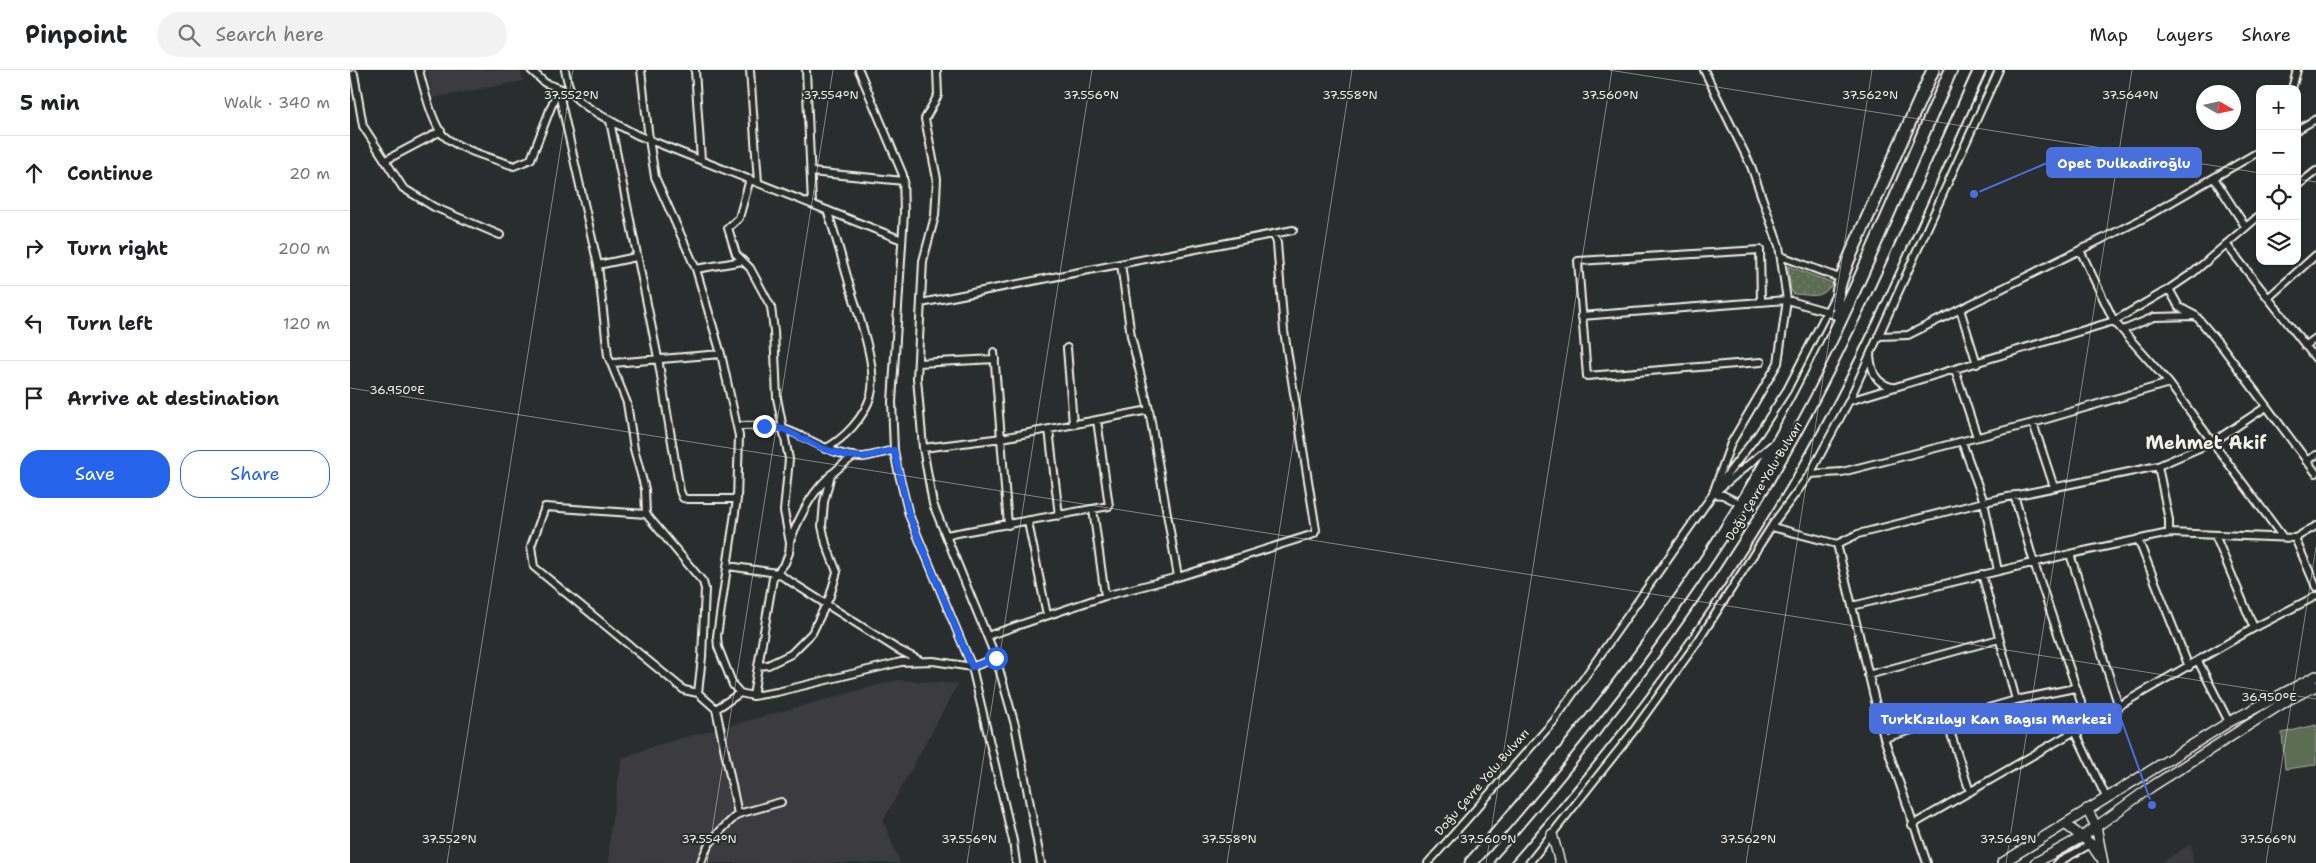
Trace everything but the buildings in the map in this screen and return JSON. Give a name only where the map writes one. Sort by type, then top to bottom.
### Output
[{"type":"highway","points":[[1841,319],[1836,301],[1837,291],[1933,70]]},
{"type":"highway","name":"Doğu Çevre Yolu Bulvarı","points":[[1471,863],[1569,748],[1679,601],[1742,504],[1780,439],[1841,319],[1951,70]]},
{"type":"highway","name":"Doğu Çevre Yolu Bulvarı","points":[[1501,863],[1560,794],[1630,706],[1724,573],[1774,495],[1843,367],[1980,70]]},
{"type":"main road","points":[[2002,863],[2229,722],[2316,676]]},
{"type":"main road","points":[[2035,863],[2082,837],[2151,787],[2288,700],[2316,686]]},
{"type":"main road","points":[[2087,809],[2096,826],[2102,861]]},
{"type":"main road","points":[[2065,824],[2091,844],[2102,861]]},
{"type":"main road","points":[[1552,834],[1560,863]]},
{"type":"street","points":[[419,70],[425,98],[443,134],[458,145],[514,166],[531,159],[558,89]]},
{"type":"street","points":[[531,70],[545,83],[573,93],[610,121],[648,139],[902,240]]},
{"type":"street","points":[[565,70],[568,84],[573,93]]},
{"type":"street","points":[[641,70],[648,139],[655,177],[696,269],[721,354],[738,426],[739,476],[737,499],[717,636],[718,647],[733,685],[740,693],[753,696],[778,692],[902,662],[920,660],[972,667],[996,658]]},
{"type":"street","points":[[695,70],[701,160]]},
{"type":"street","points":[[750,70],[758,182]]},
{"type":"street","points":[[806,70],[812,204]]},
{"type":"street","points":[[859,70],[901,169],[904,181],[892,402],[894,450],[909,515],[972,667],[1013,841],[1016,863]]},
{"type":"street","points":[[937,70],[938,94],[924,119],[937,179],[935,216],[923,261],[917,378],[923,448],[933,504],[996,658],[1015,725],[1041,863]]},
{"type":"street","points":[[1704,70],[1751,166],[1781,256],[1787,300],[1778,363],[1731,443],[1713,494]]},
{"type":"street","points":[[1529,863],[1632,733],[1698,641],[1772,527],[1810,474],[1870,355],[1998,70]]},
{"type":"street","points":[[2293,85],[2297,70]]},
{"type":"street","points":[[354,74],[363,126],[403,188],[434,207],[500,235]]},
{"type":"street","points":[[558,89],[598,265],[608,356],[613,363],[628,403],[634,449],[645,489],[646,514],[703,582],[705,589],[702,657],[698,693]]},
{"type":"street","points":[[2301,128],[2316,119]]},
{"type":"street","points":[[610,121],[636,257],[658,358],[683,498],[688,500],[737,499]]},
{"type":"street","points":[[386,160],[441,130]]},
{"type":"street","points":[[1878,336],[1908,335],[2144,218],[2256,153]]},
{"type":"street","points":[[2301,183],[2316,171]]},
{"type":"street","points":[[811,172],[904,181]]},
{"type":"street","points":[[2214,178],[2245,226]]},
{"type":"street","points":[[750,179],[739,218],[728,228],[736,254],[750,268],[771,307],[777,398],[789,459],[784,511],[790,543]]},
{"type":"street","points":[[824,449],[840,441],[859,419],[871,396],[873,382],[867,342],[827,210]]},
{"type":"street","points":[[1848,401],[1977,364],[2114,321],[2194,272],[2256,218]]},
{"type":"street","points":[[921,303],[1293,230]]},
{"type":"street","points":[[987,636],[1105,596],[1178,577],[1314,534],[1316,530],[1284,331],[1277,243],[1274,234]]},
{"type":"street","points":[[2226,244],[2316,359]]},
{"type":"street","points":[[1761,301],[1760,250],[1578,261],[1587,376],[1761,362]]},
{"type":"street","points":[[2080,250],[2114,321],[2169,383],[2282,536]]},
{"type":"street","points":[[2268,298],[2316,255]]},
{"type":"street","points":[[1781,256],[1842,279]]},
{"type":"street","points":[[598,265],[636,257]]},
{"type":"street","points":[[696,269],[743,261]]},
{"type":"street","points":[[1121,264],[1131,336],[1149,410],[1178,577]]},
{"type":"street","points":[[2169,289],[2179,308],[2196,316],[2223,348],[2316,474]]},
{"type":"street","points":[[1713,494],[1759,433],[1787,390],[1825,311],[1837,291]]},
{"type":"street","points":[[1582,316],[1787,300],[1825,311],[1841,319]]},
{"type":"street","points":[[1960,309],[1977,364]]},
{"type":"street","points":[[2123,330],[2154,317],[2196,316]]},
{"type":"street","points":[[2305,346],[2316,338]]},
{"type":"street","points":[[1067,348],[1073,424]]},
{"type":"street","points":[[994,352],[1008,525]]},
{"type":"street","points":[[613,363],[721,354]]},
{"type":"street","points":[[1870,355],[1872,370],[1876,378],[1882,385],[1894,387]]},
{"type":"street","points":[[918,363],[995,359]]},
{"type":"street","points":[[1955,370],[1977,437]]},
{"type":"street","points":[[1810,474],[1842,472],[1962,442],[2169,383]]},
{"type":"street","points":[[1772,527],[1837,544],[1858,534],[1984,502],[2158,466],[2213,442],[2266,407]]},
{"type":"street","points":[[923,448],[1002,438],[1149,410]]},
{"type":"street","points":[[946,535],[1028,522],[1109,506],[1097,420]]},
{"type":"street","points":[[2033,423],[2054,486]]},
{"type":"street","points":[[738,426],[764,426],[783,429],[824,449],[854,456],[864,457],[894,450]]},
{"type":"street","points":[[1049,429],[1059,516]]},
{"type":"street","name":"Doğu Çevre Yolu Bulvarı","points":[[1428,863],[1554,721],[1713,494],[1780,439]]},
{"type":"street","points":[[1962,442],[1984,502],[1998,571]]},
{"type":"street","points":[[2306,460],[2316,455]]},
{"type":"street","points":[[753,696],[773,578],[785,563],[790,543],[804,507],[819,486],[854,456]]},
{"type":"street","points":[[2158,466],[2169,520],[2169,533]]},
{"type":"street","points":[[758,666],[768,665],[791,654],[812,633],[826,604],[837,572],[835,562],[826,544],[822,526],[824,502],[831,474]]},
{"type":"street","points":[[1713,494],[1723,495],[1742,504]]},
{"type":"street","points":[[2014,495],[2034,563],[2088,722]]},
{"type":"street","points":[[646,514],[545,507],[531,546],[534,567],[684,690],[698,693],[716,708],[738,814]]},
{"type":"street","points":[[1093,509],[1105,596]]},
{"type":"street","points":[[1028,522],[1048,615]]},
{"type":"street","points":[[1852,606],[1982,574],[2169,533],[2295,538],[2316,526]]},
{"type":"street","points":[[2215,535],[2254,628]]},
{"type":"street","points":[[2295,538],[2316,587]]},
{"type":"street","points":[[2138,539],[2189,666]]},
{"type":"street","points":[[1837,544],[1884,738],[1912,825],[1927,863]]},
{"type":"street","points":[[2070,554],[2119,707]]},
{"type":"street","points":[[728,566],[778,573],[896,649],[920,660]]},
{"type":"street","points":[[1982,574],[2016,700]]},
{"type":"street","points":[[1912,825],[2088,722],[2119,707],[2254,628],[2316,596]]},
{"type":"street","points":[[1868,675],[1999,639]]},
{"type":"street","points":[[2198,661],[2229,722]]},
{"type":"street","points":[[1884,738],[2016,700],[2075,688]]},
{"type":"street","points":[[716,708],[740,693]]},
{"type":"street","points":[[1946,719],[1970,792]]},
{"type":"street","points":[[2075,730],[2106,797]]},
{"type":"street","points":[[701,863],[706,848],[738,814],[781,802]]},
{"type":"street","points":[[2057,863],[2091,844]]},
{"type":"shaded area","points":[[426,70],[520,70],[523,81],[433,98]]},
{"type":"shaded area","points":[[897,680],[958,684],[883,821],[900,863],[609,863],[610,832],[622,758],[657,745]]},
{"type":"shaded area","points":[[2191,844],[2193,863],[2161,863]]},
{"type":"green space","points":[[1788,266],[1833,283],[1821,294],[1794,294],[1791,291]]},
{"type":"green space","points":[[2316,725],[2316,765],[2285,769],[2282,733]]},
{"type":"place","name":"Opet Dulkadiroğlu","points":[[1974,194]]},
{"type":"place","name":"TurkKızılayı Kan Bagısı Merkezi","points":[[2152,805]]},
{"type":"district","name":"Mehmet Akif","points":[[2206,443]]},
{"type":"route","points":[[764,426],[783,429],[824,449],[848,456],[864,457],[894,450],[909,515],[972,667],[996,658]]}]
